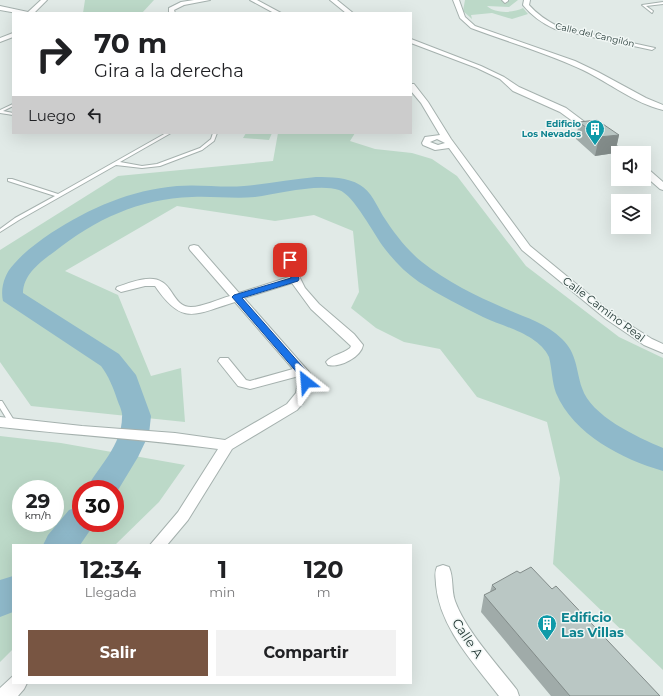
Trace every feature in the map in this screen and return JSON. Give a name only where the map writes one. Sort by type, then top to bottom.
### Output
[{"type":"street","points":[[32,12],[44,0]]},
{"type":"street","points":[[172,12],[171,9],[177,5],[207,0]]},
{"type":"street","points":[[253,0],[276,12]]},
{"type":"street","points":[[332,0],[349,12]]},
{"type":"street","points":[[456,0],[459,14],[463,20],[473,27],[566,60],[588,70],[646,102],[663,108]]},
{"type":"street","name":"Calle del Cangilón","points":[[527,0],[526,5],[534,14],[543,22],[558,28],[652,48]]},
{"type":"street","points":[[0,8],[21,12]]},
{"type":"street","points":[[0,40],[12,35]]},
{"type":"street","points":[[412,40],[479,67],[502,78],[516,89],[517,96],[523,101],[549,104],[568,113],[613,146]]},
{"type":"street","points":[[412,87],[424,102],[448,142],[461,159]]},
{"type":"street","points":[[429,144],[437,124]]},
{"type":"street","points":[[429,144],[432,138],[448,142]]},
{"type":"street","points":[[429,144],[461,159]]},
{"type":"street","name":"Calle Camino Real","points":[[461,159],[526,248],[610,317],[648,342],[663,349]]},
{"type":"street","points":[[651,176],[663,187]]},
{"type":"street","points":[[159,544],[183,516],[227,445],[292,407],[300,400],[306,382],[305,375],[194,248]]},
{"type":"street","points":[[288,252],[295,279],[307,297],[357,345],[356,350],[348,356],[332,362]]},
{"type":"street","points":[[121,290],[146,282],[155,282],[159,284],[176,306],[189,311],[295,279]]},
{"type":"street","points":[[224,361],[242,383],[250,385],[301,371]]},
{"type":"street","points":[[6,423],[82,431],[176,438],[227,445]]},
{"type":"street","name":"Calle A","points":[[443,572],[446,600],[461,631],[510,696]]},
{"type":"street","points":[[5,696],[17,684]]},
{"type":"lane","points":[[652,12],[643,5],[663,3]]},
{"type":"lane","points":[[12,106],[0,112],[12,114]]},
{"type":"lane","points":[[0,231],[17,219],[167,134]]},
{"type":"lane","points":[[116,163],[142,167],[158,165],[201,150],[213,140],[215,134]]},
{"type":"lane","points":[[10,180],[58,196]]},
{"type":"lane","points":[[0,403],[6,423]]},
{"type":"green space","points":[[85,0],[154,0],[143,12],[83,12]]},
{"type":"green space","points":[[465,0],[518,0],[509,7],[487,6],[491,9],[505,12],[523,8],[528,14],[512,19],[492,13],[471,15],[472,19],[463,11]]},
{"type":"green space","points":[[245,134],[272,134],[269,140],[243,138]]},
{"type":"green space","points":[[278,134],[354,134],[350,141],[375,149],[412,153],[432,159],[457,176],[526,266],[619,337],[663,358],[663,670],[553,564],[560,478],[547,422],[477,397],[440,349],[404,342],[376,328],[351,308],[359,292],[353,231],[314,215],[275,221],[177,206],[65,271],[118,295],[151,376],[181,368],[185,422],[31,406],[0,362],[0,250],[118,176],[273,161]]},
{"type":"green space","points":[[0,436],[61,443],[185,465],[159,502],[116,544],[12,544],[12,650],[0,662]]},
{"type":"building","points":[[597,120],[619,135],[599,137],[579,122]]},
{"type":"building","name":"Edificio Las Villas","points":[[531,567],[552,589],[556,586],[660,696],[570,696],[484,595],[496,589],[492,585],[517,571],[520,573]]},
{"type":"waterway","points":[[108,480],[123,457],[134,434],[137,416],[122,375],[110,360],[95,349],[11,296],[11,286],[17,275],[26,264],[51,243],[93,217],[133,200],[178,192],[244,192],[316,183],[343,185],[353,189],[362,198],[392,244],[405,259],[420,272],[437,283],[494,313],[534,330],[548,340],[555,346],[562,357],[571,395],[588,417],[624,443],[663,460]]},
{"type":"waterway","points":[[61,544],[72,530]]},
{"type":"waterway","points":[[0,601],[12,592]]},
{"type":"place","name":"Edificio Los Nevados","points":[[595,146]]},
{"type":"place","name":"Edificio Las Villas","points":[[547,641]]},
{"type":"route","points":[[290,260],[295,279],[236,297],[305,375],[306,382]]}]
